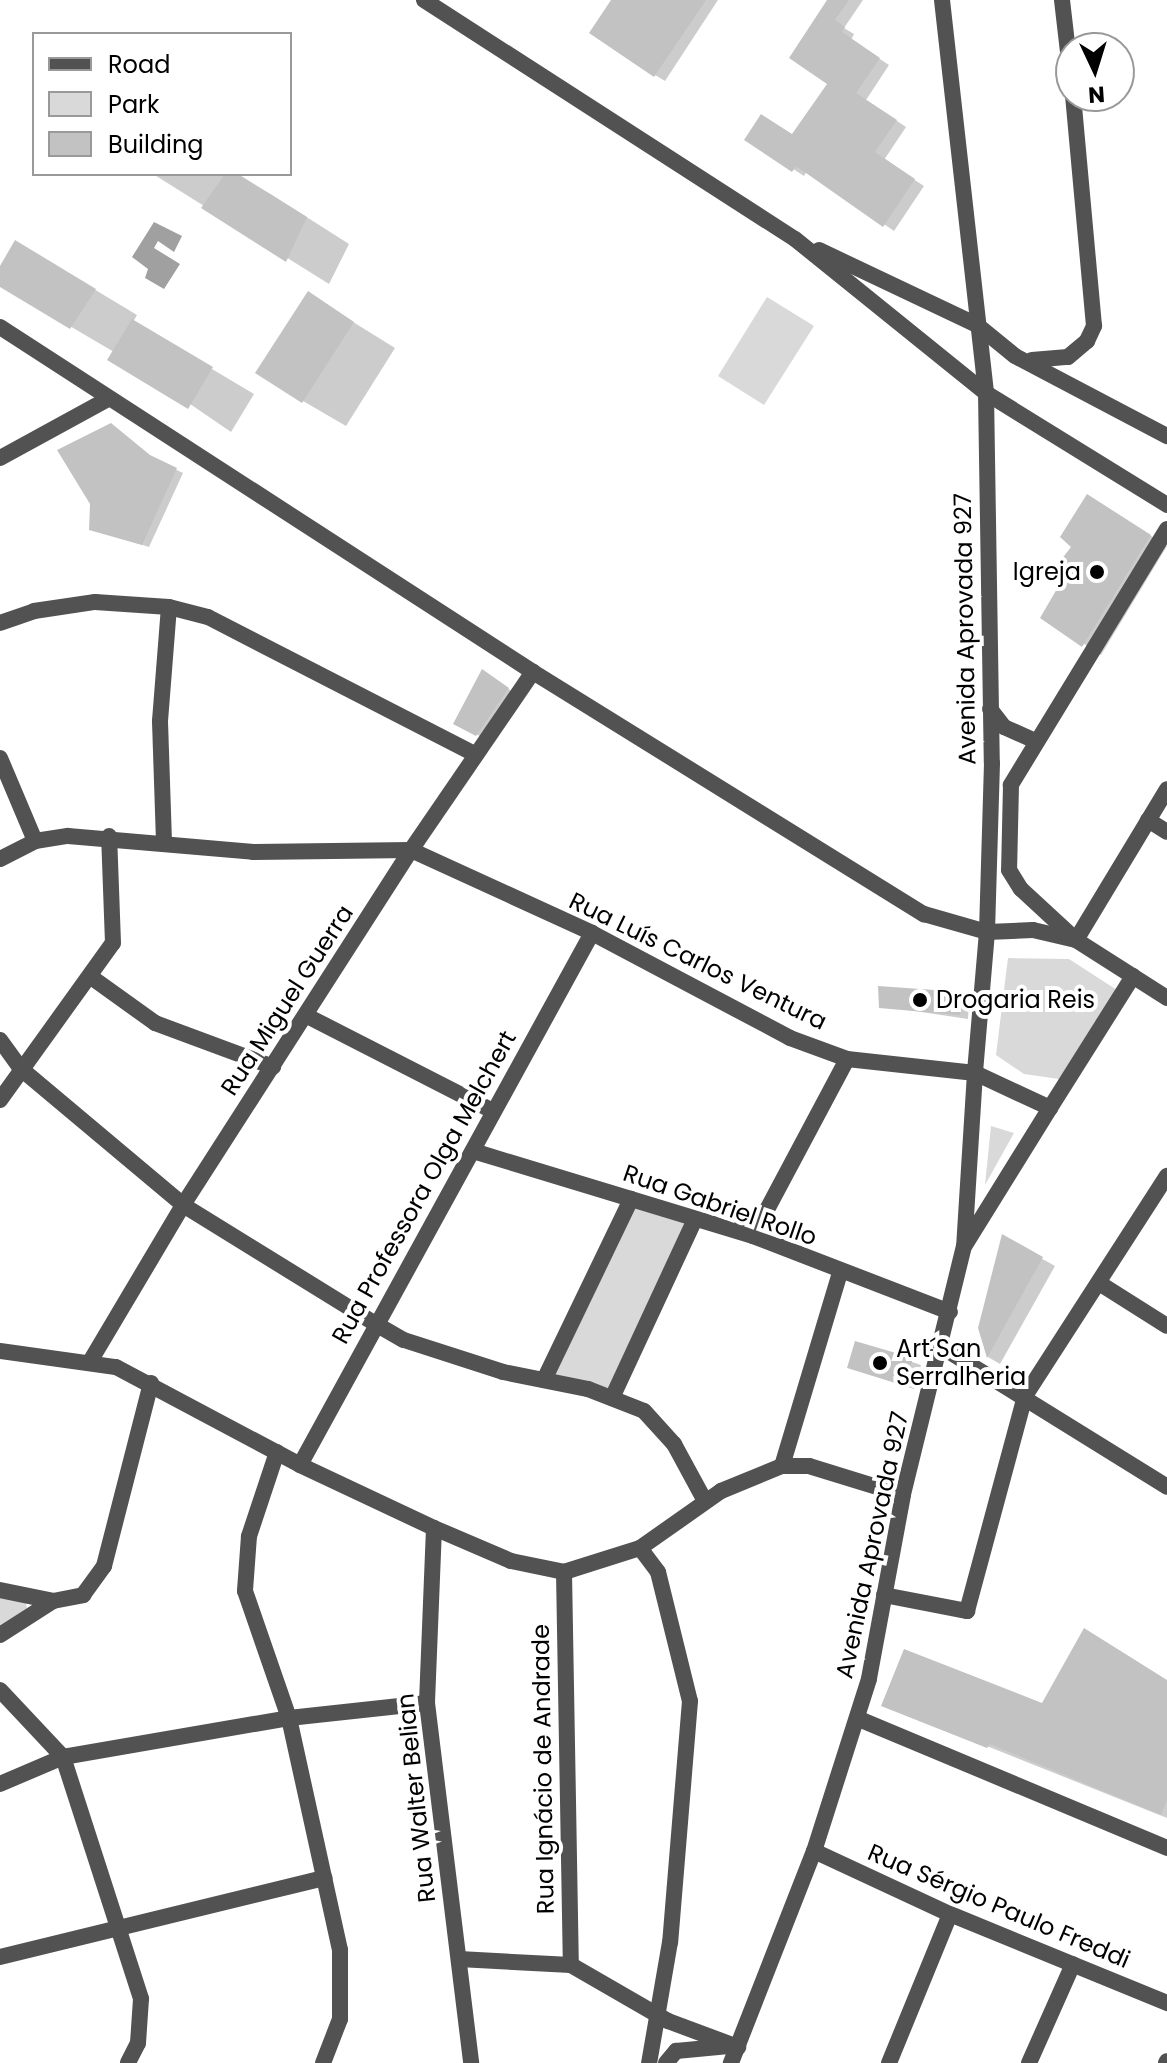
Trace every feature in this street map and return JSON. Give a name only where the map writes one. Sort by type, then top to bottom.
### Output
[{"type":"street","points":[[424,0],[795,239],[986,393],[1167,505]]},
{"type":"street","name":"Avenida Aprovada 927","points":[[731,2063],[814,1851],[859,1719],[903,1495],[964,1246],[975,1073],[986,971],[990,709],[986,393],[942,0]]},
{"type":"street","points":[[1062,0],[1066,32]]},
{"type":"street","points":[[1015,356],[1057,362],[1087,341],[1094,326],[1074,112]]},
{"type":"street","points":[[795,239],[977,325],[1015,356],[1167,436]]},
{"type":"street","points":[[0,327],[106,400],[533,672],[924,914],[987,932],[1033,930],[1076,940]]},
{"type":"street","points":[[0,458],[106,400]]},
{"type":"street","points":[[1167,529],[1011,785],[1009,870],[1041,913],[1076,940],[1167,998]]},
{"type":"street","points":[[0,623],[34,611],[95,602],[169,607],[208,617],[475,754]]},
{"type":"street","points":[[164,842],[160,721],[169,607]]},
{"type":"street","name":"Rua Miguel Guerra","points":[[91,1360],[183,1205],[411,850],[533,672]]},
{"type":"street","points":[[990,709],[1004,727],[1036,741]]},
{"type":"street","points":[[0,758],[35,841]]},
{"type":"street","points":[[1076,940],[1167,789]]},
{"type":"street","points":[[1148,820],[1167,832]]},
{"type":"street","points":[[0,1100],[20,1068],[91,977],[113,943],[109,836]]},
{"type":"street","points":[[0,859],[35,841],[109,836],[253,852],[411,850]]},
{"type":"street","name":"Rua Luís Carlos Ventura","points":[[411,850],[592,933],[790,1038],[847,1059],[975,1073],[1050,1108]]},
{"type":"street","name":"Rua Professora Olga Melchert","points":[[300,1465],[374,1323],[473,1151],[592,933]]},
{"type":"street","points":[[964,1246],[1133,976]]},
{"type":"street","points":[[91,977],[155,1023],[273,1067]]},
{"type":"street","points":[[307,1016],[493,1111]]},
{"type":"street","points":[[0,1040],[20,1068],[183,1205],[374,1323],[404,1340],[612,1398],[644,1411],[664,1433],[705,1501]]},
{"type":"street","points":[[753,1236],[847,1059]]},
{"type":"street","name":"Rua Gabriel Rollo","points":[[473,1151],[753,1236],[840,1273],[950,1312]]},
{"type":"street","points":[[884,1595],[967,1611],[1025,1396],[1167,1176]]},
{"type":"street","points":[[544,1380],[631,1199]]},
{"type":"street","points":[[612,1398],[695,1219]]},
{"type":"street","points":[[782,1466],[840,1273]]},
{"type":"street","points":[[1099,1283],[1167,1326]]},
{"type":"street","points":[[940,1346],[1167,1487]]},
{"type":"street","points":[[0,1351],[91,1360],[151,1383],[300,1465],[434,1528],[511,1561],[564,1572],[640,1548],[705,1501],[782,1466],[809,1466],[903,1495]]},
{"type":"street","points":[[0,1635],[53,1601],[83,1595],[104,1566],[151,1383]]},
{"type":"street","points":[[277,1452],[249,1536],[245,1591],[289,1718],[340,1950],[340,2019],[323,2063]]},
{"type":"street","name":"Rua Walter Belian","points":[[434,1528],[427,1703],[471,2063]]},
{"type":"street","points":[[640,1548],[658,1572],[690,1701],[670,1942],[649,2063]]},
{"type":"street","name":"Rua Ignácio de Andrade","points":[[564,1572],[571,1965]]},
{"type":"street","points":[[0,1590],[53,1601]]},
{"type":"street","points":[[0,1690],[63,1757],[120,1926],[141,1999],[138,2043],[128,2063]]},
{"type":"street","points":[[0,1784],[63,1757],[289,1718],[427,1703]]},
{"type":"street","points":[[859,1719],[1167,1848]]},
{"type":"street","name":"Rua Sérgio Paulo Freddi","points":[[814,1851],[950,1914],[1167,2003]]},
{"type":"street","points":[[0,1957],[325,1878]]},
{"type":"street","points":[[889,2063],[950,1914]]},
{"type":"street","points":[[459,1959],[571,1965],[658,2014],[736,2046]]},
{"type":"street","points":[[1029,2063],[1073,1964]]},
{"type":"street","points":[[666,2063],[676,2051],[736,2046]]},
{"type":"green space","points":[[767,297],[814,326],[764,405],[718,376]]},
{"type":"green space","points":[[1008,958],[1069,959],[1117,990],[1059,1079],[1024,1074],[996,1055]]},
{"type":"green space","points":[[991,1126],[1014,1133],[985,1185]]},
{"type":"green space","points":[[638,1201],[690,1221],[610,1392],[544,1380]]},
{"type":"green space","points":[[0,1595],[26,1603],[27,1608],[0,1627]]},
{"type":"shaded area","points":[[154,222],[182,236],[174,252],[158,241],[154,248],[180,264],[164,289],[145,278],[148,269],[132,257]]},
{"type":"building","points":[[611,0],[706,0],[654,77],[589,33]]},
{"type":"building","points":[[827,0],[849,0],[835,20],[845,27],[842,32],[880,58],[856,93],[897,120],[875,152],[915,179],[883,227],[796,166],[792,172],[744,140],[761,114],[792,134],[827,84],[789,58]]},
{"type":"building","points":[[224,176],[241,176],[307,217],[286,262],[201,208]]},
{"type":"building","points":[[15,240],[96,289],[70,329],[0,287],[0,266]]},
{"type":"building","points":[[308,291],[354,322],[302,403],[255,373]]},
{"type":"building","points":[[132,319],[213,367],[188,409],[107,360]]},
{"type":"building","points":[[111,423],[150,455],[177,468],[142,545],[89,530],[90,504],[57,450]]},
{"type":"building","name":"Igreja","points":[[1087,494],[1151,535],[1082,647],[1040,618],[1065,575],[1054,569],[1071,547],[1060,537]]},
{"type":"building","points":[[482,669],[509,688],[476,736],[453,724]]},
{"type":"building","name":"Drogaria Reis","points":[[878,986],[962,992],[960,1015],[879,1008]]},
{"type":"building","points":[[1002,1234],[1043,1257],[987,1358],[978,1328]]},
{"type":"building","name":"Art´San Serralheria","points":[[855,1341],[913,1358],[905,1386],[847,1368]]},
{"type":"building","points":[[1084,1628],[1167,1680],[1167,1800],[1161,1815],[990,1744],[987,1748],[881,1706],[904,1649],[1042,1703]]},
{"type":"place","name":"Igreja","points":[[1097,572]]},
{"type":"place","name":"Drogaria Reis","points":[[920,1000]]},
{"type":"place","name":"Art´San Serralheria","points":[[880,1363]]}]
